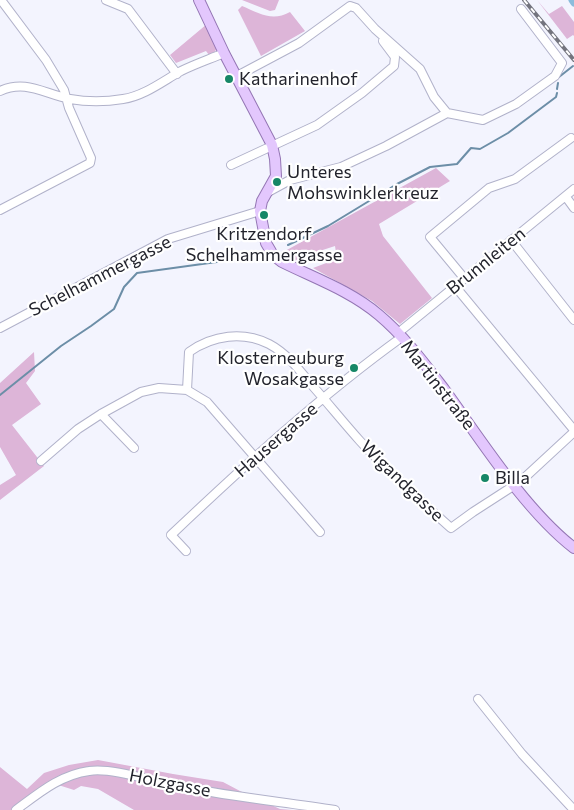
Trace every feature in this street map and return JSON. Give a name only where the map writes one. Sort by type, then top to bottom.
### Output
[{"type":"main road","points":[[199,0],[224,53],[272,145],[276,176],[262,201],[260,211]]},
{"type":"main road","name":"Martinstraße","points":[[260,211],[266,243],[273,256],[364,303],[400,335],[425,364],[514,484],[560,537],[574,548]]},
{"type":"street","points":[[0,210],[90,163],[92,158],[69,108],[64,90],[46,60],[2,0]]},
{"type":"street","points":[[106,0],[128,9],[177,74]]},
{"type":"street","points":[[237,76],[299,43],[350,6],[356,8],[375,29],[420,70],[434,96],[448,113],[483,120],[516,104],[555,76],[562,63],[521,9]]},
{"type":"street","points":[[231,164],[317,125],[362,94],[394,66],[395,56],[375,29]]},
{"type":"street","points":[[0,91],[16,85],[88,102],[124,99],[137,96],[177,74],[224,53]]},
{"type":"street","points":[[268,192],[290,180],[341,167],[386,146],[448,113]]},
{"type":"street","points":[[464,278],[430,236],[489,188],[515,179],[571,138]]},
{"type":"street","name":"Brunnleiten","points":[[400,335],[454,285],[574,189]]},
{"type":"street","points":[[566,197],[574,208]]},
{"type":"street","name":"Schelhammergasse","points":[[0,328],[168,239],[260,211]]},
{"type":"street","points":[[511,240],[574,320]]},
{"type":"street","points":[[454,285],[574,431],[521,481],[514,484]]},
{"type":"street","points":[[187,390],[189,352],[211,341],[236,335],[256,339],[278,349],[324,398]]},
{"type":"street","name":"Hausergasse","points":[[186,551],[171,535],[255,456],[400,335]]},
{"type":"street","points":[[41,461],[78,429],[142,392],[159,388],[187,390],[207,402],[320,532]]},
{"type":"street","name":"Wigandgasse","points":[[324,398],[379,461],[451,528],[514,484]]},
{"type":"street","points":[[101,414],[134,448]]},
{"type":"street","points":[[478,699],[522,754],[574,810]]},
{"type":"street","name":"Holzgasse","points":[[16,810],[50,784],[64,777],[99,770],[183,787],[335,810]]},
{"type":"shaded area","points":[[242,0],[279,0],[275,10],[270,11]]},
{"type":"shaded area","points":[[537,0],[549,14],[562,6],[574,22],[574,36],[567,39]]},
{"type":"shaded area","points":[[242,6],[260,14],[271,16],[290,12],[305,31],[261,56],[238,10]]},
{"type":"shaded area","points":[[207,24],[217,47],[214,54],[209,55],[206,51],[176,63],[170,55]]},
{"type":"shaded area","points":[[436,168],[450,181],[379,224],[383,236],[432,298],[400,324],[372,301],[313,268],[337,259],[335,246],[301,257],[293,262],[276,253],[285,251]]},
{"type":"shaded area","points":[[34,352],[35,371],[26,383],[41,404],[12,425],[44,466],[0,500],[0,485],[16,475],[0,447],[0,383]]},
{"type":"shaded area","points":[[98,760],[223,782],[280,809],[292,810],[134,810],[98,789],[81,786],[74,790],[49,782],[11,810],[0,810],[0,767],[27,789],[44,773],[69,765]]},
{"type":"waterway","points":[[559,77],[573,66]]},
{"type":"waterway","points":[[557,89],[558,83]]},
{"type":"waterway","points":[[288,245],[328,226],[397,184],[430,167],[457,164],[471,148],[480,149],[508,133],[556,97],[557,93]]},
{"type":"waterway","points":[[0,395],[61,346],[114,309],[124,287],[137,273],[224,261]]},
{"type":"railway","points":[[524,0],[574,60]]},
{"type":"place","name":"Katharinenhof","points":[[229,79]]},
{"type":"place","name":"Unteres Mohswinklerkreuz","points":[[277,182]]},
{"type":"place","name":"Kritzendorf Schelhammergasse","points":[[264,215]]},
{"type":"place","name":"Klosterneuburg Wosakgasse","points":[[354,368]]},
{"type":"place","name":"Billa","points":[[485,478]]}]
